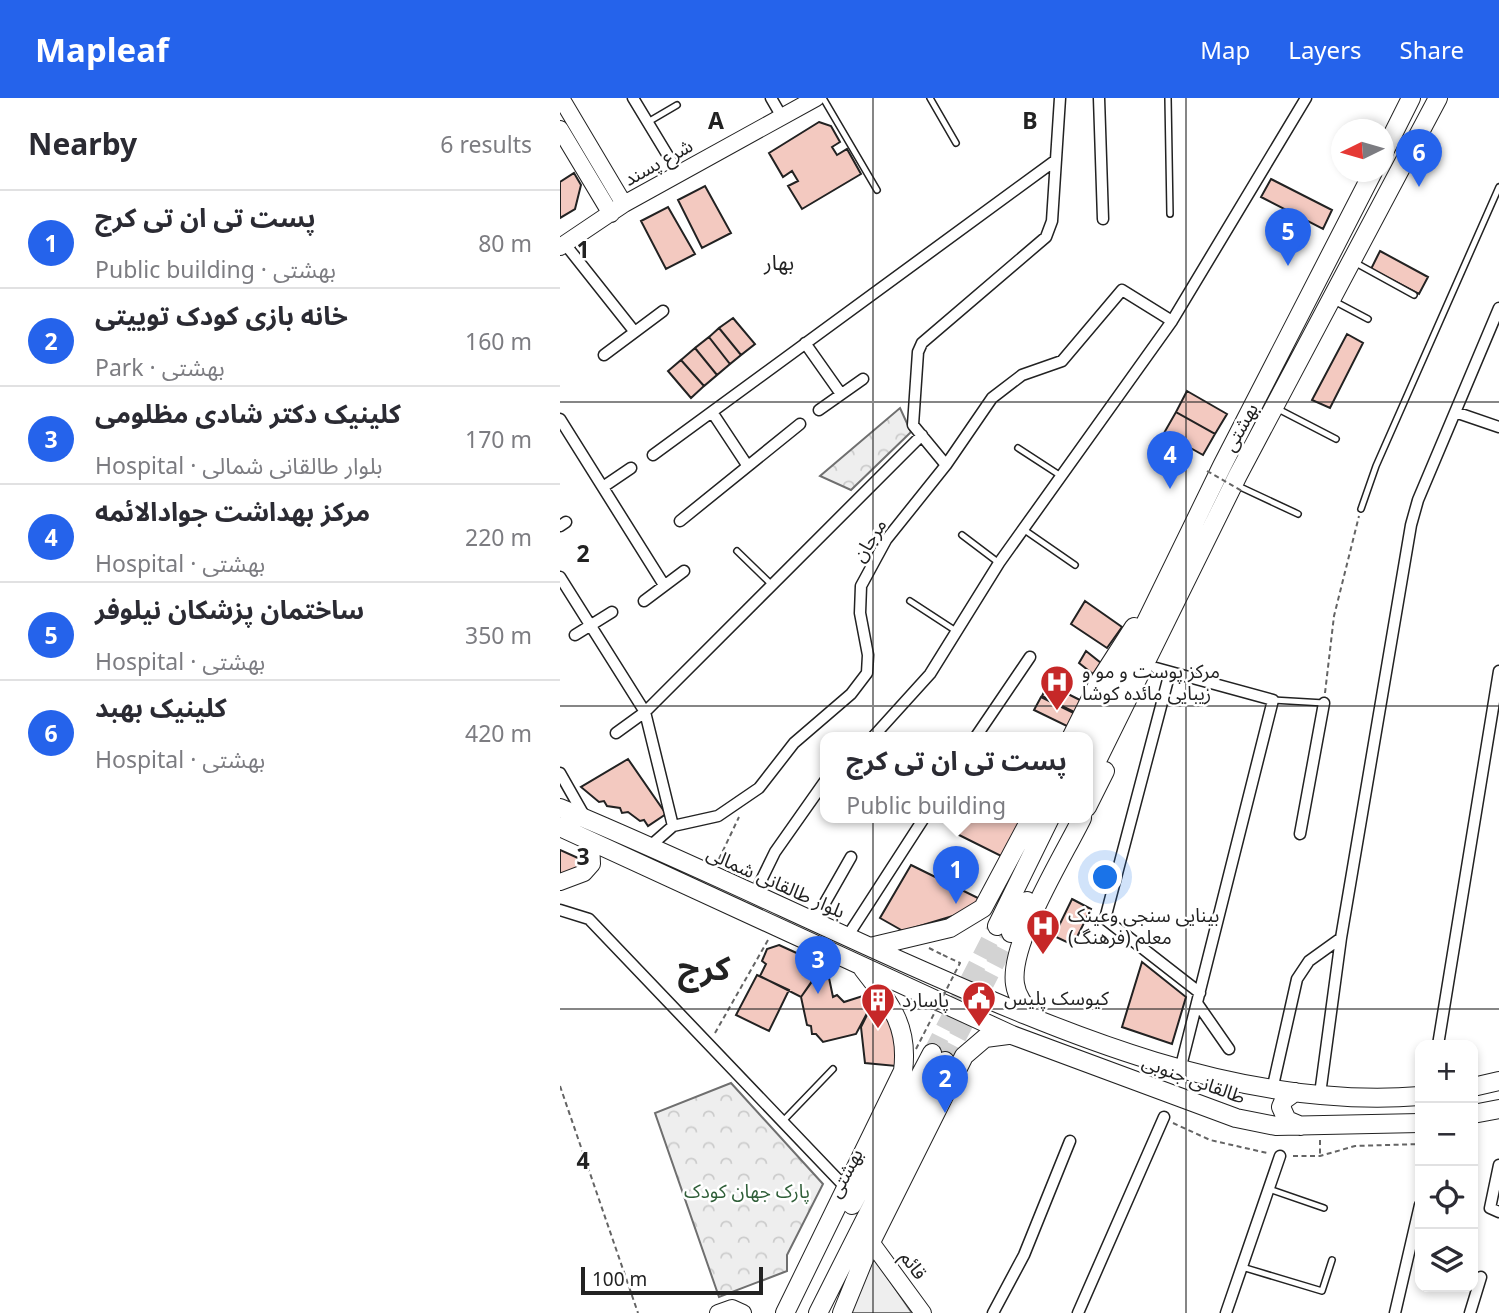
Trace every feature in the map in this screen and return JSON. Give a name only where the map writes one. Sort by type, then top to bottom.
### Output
[{"type":"main road","points":[[561,98],[617,209]]},
{"type":"main road","name":"شرع پسند","points":[[562,246],[617,209],[816,98]]},
{"type":"main road","points":[[1394,132],[1411,98]]},
{"type":"main road","name":"بهشتى","points":[[1093,769],[1238,487],[1275,408],[1438,98]]},
{"type":"main road","points":[[560,129],[617,209]]},
{"type":"main road","name":"بهشتى","points":[[1092,732],[1368,182]]},
{"type":"main road","points":[[1074,732],[1100,680],[1184,547]]},
{"type":"main road","points":[[1093,796],[1163,670],[1200,557]]},
{"type":"main road","name":"بلوار طالقانی شمالی","points":[[560,808],[974,994]]},
{"type":"main road","points":[[870,947],[950,928],[983,908],[1028,823]]},
{"type":"main road","points":[[1048,823],[1004,929],[1066,823]]},
{"type":"main road","points":[[1039,1021],[1018,995],[1015,961],[1029,924],[1080,823]]},
{"type":"main road","name":"بلوار طالقانی شمالی","points":[[560,827],[965,1014]]},
{"type":"main road","points":[[560,882],[584,873],[592,864],[591,841]]},
{"type":"main road","points":[[785,1313],[897,1089],[903,1071],[906,1046],[893,1010],[861,966]]},
{"type":"main road","name":"طالقانی جنوبی","points":[[974,994],[1039,1021],[1180,1070],[1231,1082],[1272,1090],[1360,1098],[1415,1096]]},
{"type":"main road","name":"طالقانی جنوبی","points":[[965,1014],[1012,1035],[1258,1124],[1301,1126],[1415,1123]]},
{"type":"main road","points":[[842,1313],[871,1242],[964,1056],[985,1038],[1012,1035]]},
{"type":"main road","name":"بهشتى","points":[[798,1313],[931,1054]]},
{"type":"main road","name":"بهشتى","points":[[818,1313],[931,1054]]},
{"type":"main road","points":[[1478,1086],[1499,1081]]},
{"type":"main road","points":[[1188,1100],[1223,1107],[1235,1105],[1241,1092],[1231,1082]]},
{"type":"main road","points":[[1295,1092],[1284,1100],[1281,1107],[1287,1120],[1301,1126]]},
{"type":"main road","points":[[1478,1113],[1499,1109]]},
{"type":"main road","name":"قائم","points":[[871,1242],[923,1313]]},
{"type":"main road","points":[[718,1313],[732,1308],[743,1313]]},
{"type":"street","points":[[632,98],[679,174]]},
{"type":"street","points":[[771,98],[782,117]]},
{"type":"street","points":[[946,465],[913,425],[918,352],[922,343],[1046,237],[1052,221],[1060,98]]},
{"type":"street","points":[[1099,98],[1103,219]]},
{"type":"street","points":[[877,732],[930,674],[999,563],[1172,321],[1306,98]]},
{"type":"street","points":[[653,455],[1056,160]]},
{"type":"street","points":[[562,246],[634,331]]},
{"type":"street","name":"مرجان","points":[[649,847],[673,826],[718,816],[759,788],[794,743],[851,694],[867,674],[868,655],[860,613],[861,586],[886,540],[946,465],[992,398],[1022,375],[1062,360],[1122,290],[1172,321]]},
{"type":"street","points":[[1320,1094],[1341,938],[1411,525],[1499,308]]},
{"type":"street","points":[[604,355],[663,312]]},
{"type":"street","points":[[805,343],[841,394]]},
{"type":"street","points":[[819,410],[863,379]]},
{"type":"street","points":[[712,412],[747,465]]},
{"type":"street","points":[[1455,412],[1499,427]]},
{"type":"street","points":[[560,419],[664,585]]},
{"type":"street","points":[[680,521],[800,424]]},
{"type":"street","points":[[616,733],[645,712],[922,435]]},
{"type":"street","points":[[603,487],[631,468]]},
{"type":"street","points":[[644,601],[684,571]]},
{"type":"street","points":[[560,577],[645,712],[673,826]]},
{"type":"street","points":[[575,635],[612,612]]},
{"type":"street","points":[[979,732],[1030,657]]},
{"type":"street","points":[[1180,1070],[1199,998],[1273,700],[1163,670],[1105,919],[1199,998],[1229,1049]]},
{"type":"street","points":[[1439,1040],[1499,671]]},
{"type":"street","points":[[1300,834],[1324,704]]},
{"type":"street","points":[[560,773],[587,819]]},
{"type":"street","points":[[754,895],[775,852],[820,788]]},
{"type":"street","points":[[848,937],[921,823]]},
{"type":"street","points":[[814,922],[851,857]]},
{"type":"street","points":[[560,910],[589,919],[847,1189]]},
{"type":"street","points":[[1272,1090],[1297,979],[1309,961],[1341,938]]},
{"type":"street","points":[[1078,1313],[1164,1117]]},
{"type":"street","points":[[993,1313],[1024,1255],[1070,1141]]},
{"type":"street","points":[[1226,1313],[1280,1156]]},
{"type":"street","points":[[1499,1165],[1489,1202],[1490,1208],[1499,1212]]},
{"type":"street","points":[[1395,1313],[1415,1227]]},
{"type":"street","points":[[1470,1313],[1481,1277]]},
{"type":"lane","points":[[822,98],[877,190]]},
{"type":"lane","points":[[930,98],[956,143]]},
{"type":"lane","points":[[1168,98],[1170,214]]},
{"type":"lane","points":[[648,122],[677,105]]},
{"type":"lane","points":[[1362,509],[1376,466],[1499,187]]},
{"type":"lane","points":[[1351,261],[1414,295]]},
{"type":"lane","points":[[1331,300],[1368,319]]},
{"type":"lane","points":[[1275,408],[1336,439]]},
{"type":"lane","points":[[1018,448],[1061,476]]},
{"type":"lane","points":[[1238,487],[1298,514]]},
{"type":"lane","points":[[1023,529],[1074,565]]},
{"type":"lane","points":[[962,535],[999,563]]},
{"type":"lane","points":[[737,551],[772,585]]},
{"type":"lane","points":[[910,601],[956,631]]},
{"type":"lane","points":[[1273,700],[1324,704]]},
{"type":"lane","points":[[782,1122],[833,1069]]},
{"type":"lane","points":[[1269,1189],[1324,1208]]},
{"type":"lane","points":[[1242,1267],[1322,1292],[1332,1260]]},
{"type":"path","points":[[1207,471],[1238,487]]},
{"type":"path","points":[[1324,704],[1334,616],[1362,509]]},
{"type":"path","points":[[711,876],[749,795]]},
{"type":"path","points":[[708,1044],[775,927]]},
{"type":"path","points":[[931,1054],[960,963],[941,954]]},
{"type":"path","points":[[560,1086],[638,1313]]},
{"type":"path","points":[[1164,1117],[1196,1136],[1280,1156],[1320,1156],[1355,1146],[1415,1144]]},
{"type":"green space","points":[[900,408],[911,432],[851,490],[820,476]]},
{"type":"green space","name":"پارک جهان کودک","points":[[731,1083],[823,1184],[787,1255],[787,1271],[719,1297],[655,1113]]},
{"type":"green space","points":[[870,1252],[912,1313],[845,1313]]},
{"type":"building","points":[[819,122],[831,126],[840,142],[832,147],[837,155],[847,149],[861,174],[802,209],[788,186],[798,181],[792,171],[783,177],[769,153]]},
{"type":"building","points":[[574,173],[581,185],[575,209],[560,218],[560,182]]},
{"type":"building","points":[[1271,179],[1332,210],[1323,229],[1261,197]]},
{"type":"building","points":[[705,186],[731,233],[702,248],[678,200]]},
{"type":"building","points":[[668,207],[695,254],[666,269],[641,221]]},
{"type":"building","points":[[1380,251],[1428,277],[1419,294],[1371,269]]},
{"type":"building","points":[[733,318],[755,344],[741,355],[719,328]]},
{"type":"building","points":[[719,328],[741,355],[730,364],[709,337]]},
{"type":"building","points":[[1347,334],[1363,343],[1330,408],[1312,400]]},
{"type":"building","points":[[709,337],[730,364],[717,375],[695,348]]},
{"type":"building","points":[[695,348],[717,375],[704,386],[681,360]]},
{"type":"building","points":[[681,360],[704,386],[691,398],[668,371]]},
{"type":"building","points":[[1187,391],[1227,414],[1215,434],[1176,412]]},
{"type":"building","points":[[1176,412],[1215,434],[1203,455],[1164,433]]},
{"type":"building","points":[[1085,601],[1122,627],[1107,648],[1071,624]]},
{"type":"building","points":[[1086,651],[1101,663],[1093,674],[1079,663]]},
{"type":"building","points":[[1048,684],[1088,704],[1082,716],[1042,696]]},
{"type":"building","name":"مرکز پوست و مو و زیبایی مائده کوشا","points":[[1041,697],[1082,717],[1075,730],[1034,710]]},
{"type":"building","points":[[628,759],[666,814],[648,826],[644,820],[640,821],[628,812],[622,813],[620,808],[607,806],[604,801],[599,802],[581,787]]},
{"type":"building","points":[[963,823],[1022,823],[1005,858],[957,834]]},
{"type":"building","points":[[560,850],[578,858],[579,870],[560,877]]},
{"type":"building","points":[[911,865],[980,899],[976,909],[903,931],[880,918]]},
{"type":"building","points":[[1072,899],[1091,909],[1073,945],[1054,936]]},
{"type":"building","points":[[779,945],[823,965],[801,997],[760,976],[766,964],[762,961],[767,949]]},
{"type":"building","points":[[1142,962],[1186,997],[1172,1044],[1122,1027]]},
{"type":"building","points":[[819,972],[829,978],[833,997],[837,995],[844,1002],[869,994],[870,1001],[874,1000],[856,1034],[823,1042],[816,1034],[812,1034],[811,1026],[807,1025],[801,997]]},
{"type":"building","points":[[757,975],[789,990],[769,1031],[736,1015]]},
{"type":"building","name":"پاسارد","points":[[876,997],[896,1032],[896,1066],[865,1063],[861,1027]]},
{"type":"tunnel","points":[[932,1053],[997,926]]},
{"type":"tunnel","points":[[945,1061],[1011,933]]},
{"type":"place","name":"کلینیک بهبد","points":[[1419,187]]},
{"type":"place","name":"ساختمان پزشکان نیلوفر","points":[[1288,266]]},
{"type":"place","name":"مرکز بهداشت جوادالائمه","points":[[1170,489]]},
{"type":"place","name":"مرکز پوست و مو و زیبایی مائده کوشا","points":[[1057,712]]},
{"type":"place","name":"پست تی ان تی کرج","points":[[956,904]]},
{"type":"place","name":"بینایی سنجی وعینک معلم (فرهنگ)","points":[[1043,956]]},
{"type":"place","name":"کلینیک دکتر شادی مظلومی","points":[[818,994]]},
{"type":"place","name":"کیوسک پلیس","points":[[979,1028]]},
{"type":"place","name":"پاسارد","points":[[878,1030]]},
{"type":"place","name":"خانه بازی کودک توییتی","points":[[945,1113]]},
{"type":"district","name":"بهار","points":[[779,262]]},
{"type":"district","name":"کرج","points":[[704,967]]}]
